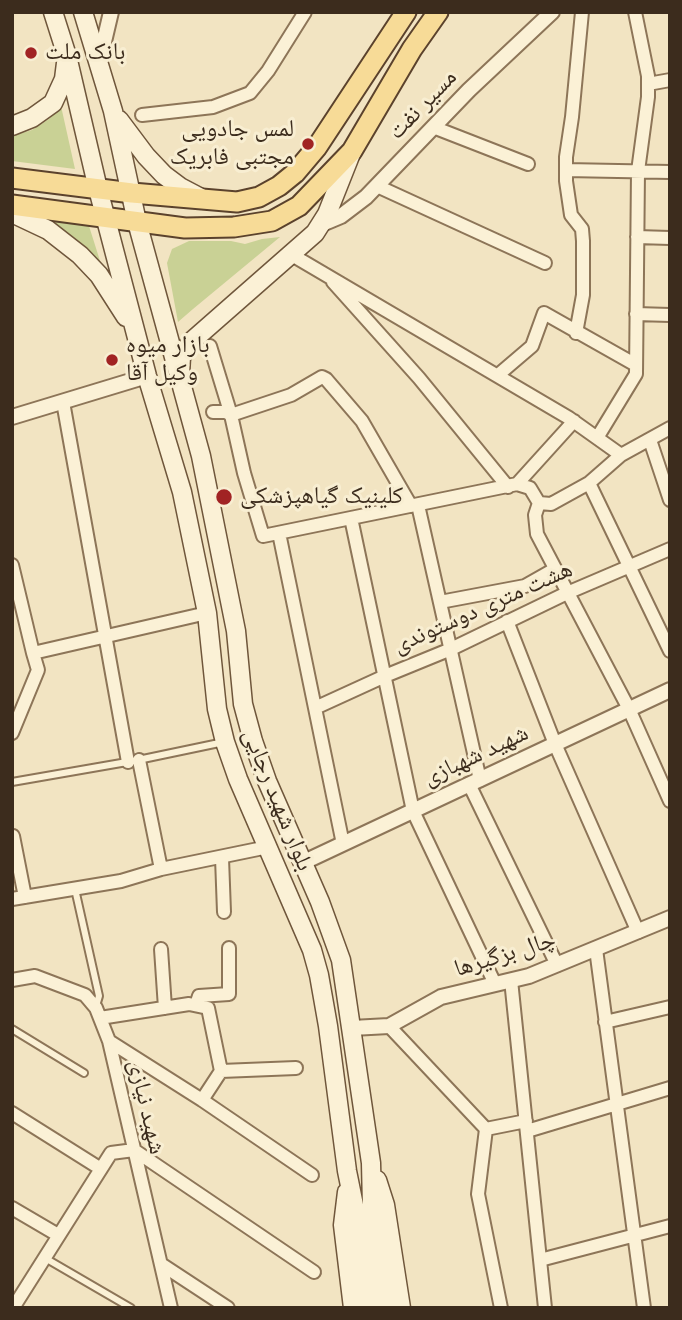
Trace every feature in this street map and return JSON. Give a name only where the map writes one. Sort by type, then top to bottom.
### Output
[{"type":"main road","name":"بلوار شهید رجایی","points":[[53,12],[67,56],[98,189],[147,376],[181,492],[207,613],[216,700],[225,742],[238,779],[312,950],[319,975],[369,1308]]},
{"type":"main road","name":"بلوار شهید رجایی","points":[[83,12],[113,111],[137,222],[181,391],[201,456],[236,631],[242,696],[267,781],[341,960],[371,1163],[372,1206],[384,1308]]},
{"type":"main road","points":[[12,178],[132,193],[237,202],[259,197],[295,173],[317,147],[407,12]]},
{"type":"main road","points":[[181,391],[179,367],[186,349],[214,320],[309,240],[322,224],[352,151],[412,49],[438,12]]},
{"type":"main road","points":[[12,126],[32,118],[53,103],[64,79],[67,56]]},
{"type":"main road","points":[[113,111],[146,156],[164,175],[201,198]]},
{"type":"main road","points":[[12,205],[202,229],[252,226],[272,221],[299,206],[352,151]]},
{"type":"main road","points":[[12,213],[48,230],[80,255],[109,290],[137,338]]},
{"type":"main road","points":[[216,700],[242,696]]},
{"type":"main road","points":[[371,1163],[385,1205],[401,1308]]},
{"type":"main road","points":[[349,1182],[343,1225],[353,1308]]},
{"type":"street","points":[[99,63],[111,12]]},
{"type":"street","points":[[142,115],[213,107],[250,93],[268,71],[306,12]]},
{"type":"street","name":"مسیر نفت","points":[[322,224],[354,207],[377,186],[469,90],[552,12]]},
{"type":"street","points":[[576,333],[583,295],[583,241],[582,229],[571,215],[566,170],[582,12]]},
{"type":"street","points":[[597,438],[636,370],[638,172],[648,84],[635,12]]},
{"type":"street","points":[[648,84],[670,80]]},
{"type":"street","points":[[433,127],[528,164]]},
{"type":"street","points":[[566,170],[670,172]]},
{"type":"street","points":[[377,186],[545,263]]},
{"type":"street","points":[[637,237],[670,238]]},
{"type":"street","points":[[292,255],[498,374],[574,421],[621,456]]},
{"type":"street","points":[[329,278],[512,486]]},
{"type":"street","points":[[498,374],[532,346],[544,313],[636,370]]},
{"type":"street","points":[[636,314],[670,315]]},
{"type":"street","points":[[210,346],[263,536],[512,486],[530,488],[539,503],[535,515],[537,534],[629,709],[670,801]]},
{"type":"street","points":[[12,417],[147,376]]},
{"type":"street","points":[[231,415],[291,394],[322,377],[362,421],[415,505],[451,649],[475,782],[557,965]]},
{"type":"street","points":[[63,402],[107,638],[133,761],[161,869]]},
{"type":"street","points":[[213,412],[226,411],[231,415]]},
{"type":"street","points":[[512,486],[574,421]]},
{"type":"street","points":[[539,503],[551,504],[590,483],[621,456],[670,428]]},
{"type":"street","points":[[650,440],[670,500]]},
{"type":"street","points":[[590,483],[670,651]]},
{"type":"street","points":[[351,518],[413,811],[495,984]]},
{"type":"street","points":[[278,533],[343,844]]},
{"type":"street","name":"هشت متری دوستوندی","points":[[315,708],[670,549]]},
{"type":"street","points":[[12,565],[38,652],[38,670],[12,733]]},
{"type":"street","points":[[440,602],[525,586],[555,569]]},
{"type":"street","points":[[38,652],[207,613]]},
{"type":"street","points":[[507,621],[555,744],[638,932]]},
{"type":"street","name":"شهید شهبازی","points":[[302,863],[670,690]]},
{"type":"street","points":[[13,836],[18,898],[121,881],[161,869],[268,848]]},
{"type":"street","points":[[222,858],[224,912]]},
{"type":"street","name":"چال بزگیرها","points":[[352,1028],[389,1026],[441,997],[511,980],[557,965],[670,918]]},
{"type":"street","points":[[196,1005],[199,996],[229,994],[229,947]]},
{"type":"street","points":[[161,949],[165,1008]]},
{"type":"street","points":[[596,949],[644,1308]]},
{"type":"street","points":[[12,980],[35,976],[85,995],[98,1013],[189,1004],[208,1008],[221,1071],[202,1100]]},
{"type":"street","points":[[511,980],[545,1308]]},
{"type":"street","points":[[605,1022],[670,1007]]},
{"type":"street","name":"شهید نیازی","points":[[98,1013],[109,1041],[171,1308]]},
{"type":"street","points":[[389,1026],[486,1129]]},
{"type":"street","points":[[109,1041],[312,1175]]},
{"type":"street","points":[[221,1071],[296,1068]]},
{"type":"street","points":[[486,1129],[526,1126],[617,1105],[670,1088]]},
{"type":"street","points":[[12,1114],[101,1168]]},
{"type":"street","points":[[486,1129],[478,1194],[501,1308]]},
{"type":"street","points":[[13,1308],[111,1153],[134,1150],[314,1272]]},
{"type":"street","points":[[12,1208],[58,1235]]},
{"type":"street","points":[[540,1260],[670,1226]]},
{"type":"street","points":[[161,1264],[228,1308]]},
{"type":"lane","points":[[12,782],[225,742]]},
{"type":"lane","points":[[75,888],[99,996],[98,1013]]},
{"type":"lane","points":[[12,1029],[84,1073]]},
{"type":"lane","points":[[44,1258],[131,1308]]},
{"type":"green space","points":[[61,106],[75,169],[12,161],[12,136],[32,130],[49,119]]},
{"type":"green space","points":[[44,218],[89,226],[101,264],[74,239]]},
{"type":"green space","points":[[280,237],[178,322],[167,263],[172,249],[189,241],[231,241],[245,244]]},
{"type":"place","name":"بانک ملت","points":[[31,53]]},
{"type":"place","name":"لمس جادویی مجتبی فابریک","points":[[308,144]]},
{"type":"place","name":"بازار میوه وکیل آقا","points":[[112,360]]},
{"type":"place","name":"کلینیک گیاهپزشکی","points":[[224,497]]}]
